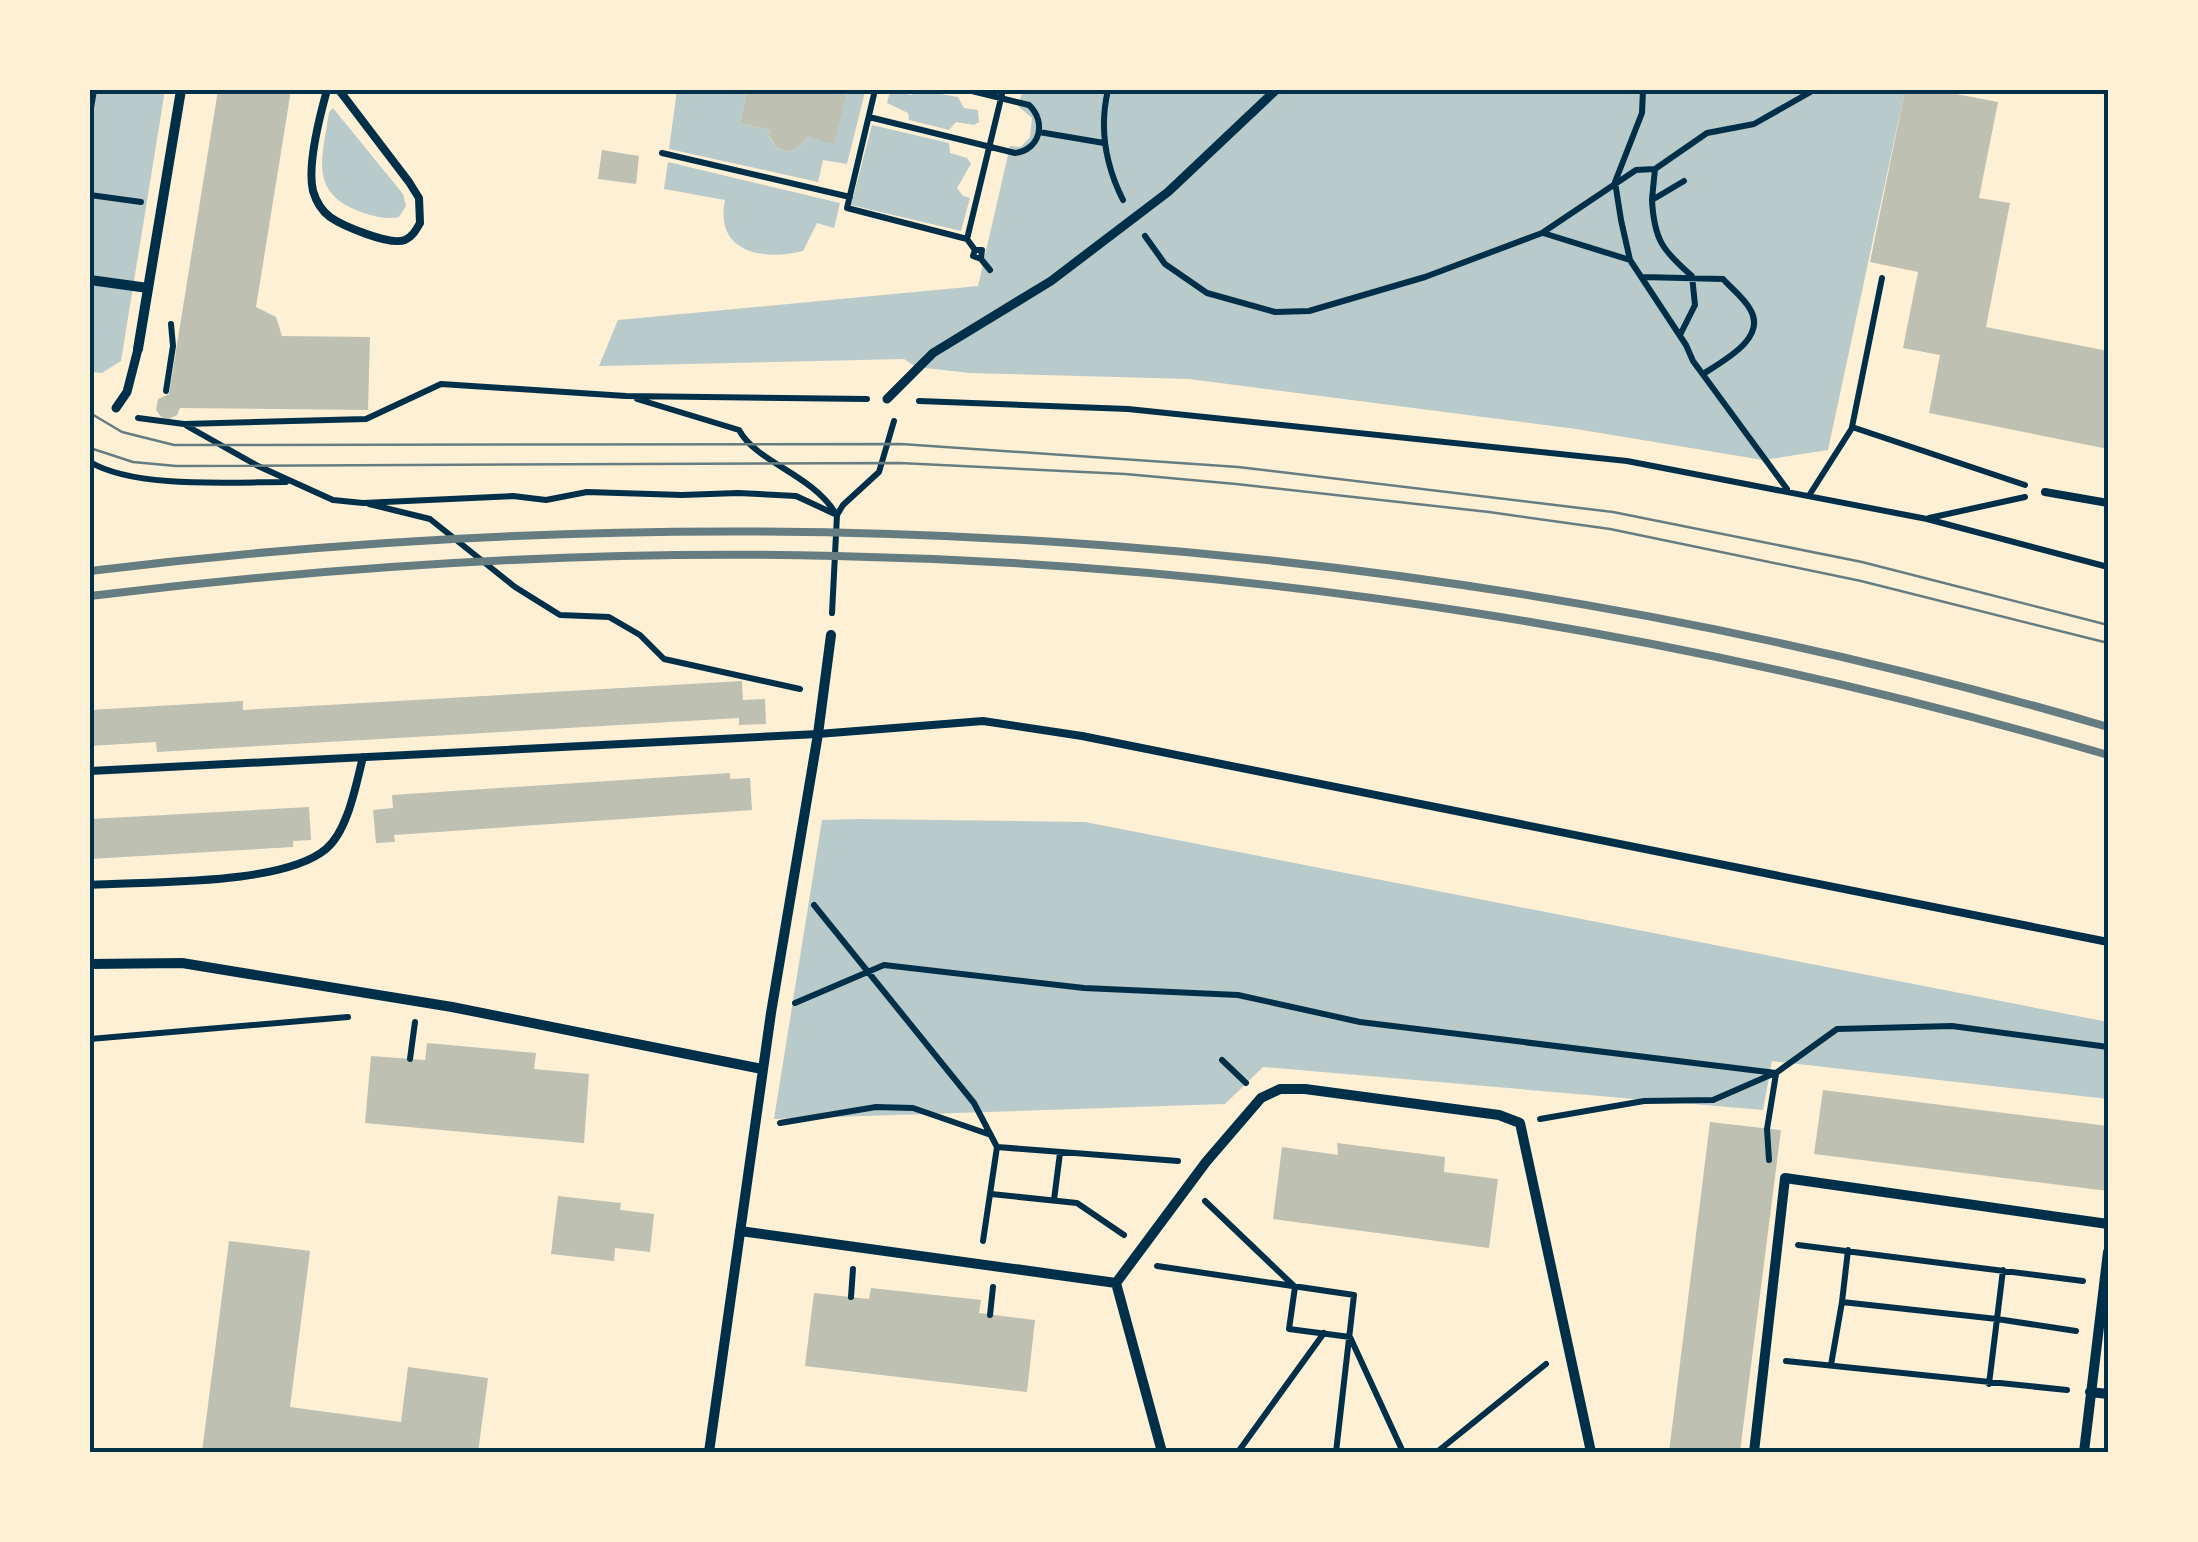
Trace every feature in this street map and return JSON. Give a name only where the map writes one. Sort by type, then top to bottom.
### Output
[{"type":"street","points":[[116,408],[127,392],[138,349],[181,90]]},
{"type":"street","points":[[887,399],[932,352],[1051,281],[1168,192],[1276,90]]},
{"type":"street","points":[[90,280],[148,288]]},
{"type":"street","points":[[709,1452],[770,1013],[831,636]]},
{"type":"street","points":[[90,964],[182,962],[452,1007],[762,1069]]},
{"type":"street","points":[[1116,1283],[1206,1162],[1261,1098],[1280,1090],[1304,1089],[1480,1112],[1520,1123],[1592,1452]]},
{"type":"street","points":[[1754,1452],[1785,1178],[2108,1224]]},
{"type":"street","points":[[740,1231],[1116,1283]]},
{"type":"street","points":[[2084,1452],[2108,1252]]},
{"type":"street","points":[[1116,1283],[1162,1452]]},
{"type":"street","points":[[2090,1392],[2108,1394]]},
{"type":"lane","points":[[327,90],[312,174],[320,206],[330,217],[360,230],[396,242],[405,240],[420,223],[419,198],[339,90]]},
{"type":"lane","points":[[2045,492],[2108,503]]},
{"type":"lane","points":[[90,771],[818,734],[983,721],[1082,736],[2108,942]]},
{"type":"lane","points":[[90,885],[243,876],[292,867],[328,848],[348,815],[364,757]]},
{"type":"path","points":[[90,114],[94,90]]},
{"type":"path","points":[[875,90],[847,208],[967,238],[975,250],[982,250],[981,259],[990,270]]},
{"type":"path","points":[[869,117],[1022,152],[1034,144],[1039,132],[1035,110],[1002,94],[968,90]]},
{"type":"path","points":[[1108,90],[1104,143],[1114,181],[1131,218],[1166,264],[1207,293],[1275,312],[1309,311],[1426,278],[1542,233],[1636,170],[1655,169],[1707,134],[1754,124],[1814,90]]},
{"type":"path","points":[[1643,90],[1642,113],[1616,182],[1630,260],[1703,374],[1788,490]]},
{"type":"path","points":[[967,238],[1002,94]]},
{"type":"path","points":[[1039,132],[1104,143]]},
{"type":"path","points":[[662,153],[850,197]]},
{"type":"path","points":[[1655,169],[1653,226],[1664,252],[1692,276],[1695,305],[1680,335]]},
{"type":"path","points":[[1652,200],[1684,181]]},
{"type":"path","points":[[90,195],[162,206]]},
{"type":"path","points":[[1542,233],[1630,260]]},
{"type":"path","points":[[1642,277],[1723,278],[1752,310],[1751,337],[1703,374]]},
{"type":"path","points":[[1810,494],[1852,427],[1882,278]]},
{"type":"path","points":[[158,377],[165,378],[162,391],[167,392],[171,324]]},
{"type":"path","points":[[170,423],[366,418],[441,384],[626,396],[887,399],[1146,410],[1627,460],[1927,519],[2108,567]]},
{"type":"path","points":[[626,396],[740,430],[747,445],[826,498],[837,516]]},
{"type":"path","points":[[831,636],[837,516],[843,505],[879,472],[900,400]]},
{"type":"path","points":[[184,424],[333,500],[430,518],[516,586],[560,615],[609,617],[640,635],[664,659],[823,694]]},
{"type":"path","points":[[1852,427],[2045,492]]},
{"type":"path","points":[[90,462],[100,468],[146,478],[292,482]]},
{"type":"path","points":[[363,503],[513,496],[546,500],[587,492],[738,494],[796,496],[837,516]]},
{"type":"path","points":[[1927,519],[2045,492]]},
{"type":"path","points":[[793,879],[974,1103],[992,1136],[997,1147],[979,1262]]},
{"type":"path","points":[[770,1013],[884,965],[1084,988],[1238,995],[1379,1024],[1776,1072]]},
{"type":"path","points":[[90,1039],[353,1017]]},
{"type":"path","points":[[401,1018],[416,1019],[410,1059]]},
{"type":"path","points":[[1520,1123],[1644,1100],[1714,1100],[1776,1072],[1838,1029],[1952,1026],[2108,1047]]},
{"type":"path","points":[[1776,1072],[1767,1128],[1767,1158],[1785,1178]]},
{"type":"path","points":[[754,1129],[876,1107],[933,1112],[992,1136]]},
{"type":"path","points":[[997,1147],[1206,1162]]},
{"type":"path","points":[[1054,1200],[1060,1153]]},
{"type":"path","points":[[1188,1188],[1295,1287]]},
{"type":"path","points":[[991,1194],[1076,1203],[1142,1247]]},
{"type":"path","points":[[1777,1243],[2104,1284]]},
{"type":"path","points":[[1831,1365],[1848,1250]]},
{"type":"path","points":[[1131,1262],[1354,1295],[1336,1452]]},
{"type":"path","points":[[851,1297],[854,1263]]},
{"type":"path","points":[[1989,1384],[2003,1270]]},
{"type":"path","points":[[990,1314],[994,1281]]},
{"type":"path","points":[[1295,1287],[1289,1329],[1350,1337]]},
{"type":"path","points":[[1842,1302],[2097,1334]]},
{"type":"path","points":[[1238,1452],[1324,1333]]},
{"type":"path","points":[[1350,1337],[1403,1452]]},
{"type":"path","points":[[1437,1452],[1571,1345]]},
{"type":"path","points":[[1765,1360],[2090,1392]]},
{"type":"shaded area","points":[[90,90],[165,90],[121,361],[102,373],[90,372]]},
{"type":"shaded area","points":[[677,90],[747,90],[740,123],[770,130],[769,137],[777,148],[790,152],[807,137],[834,143],[848,90],[865,92],[847,164],[823,160],[818,182],[669,149]]},
{"type":"shaded area","points":[[917,90],[958,97],[964,108],[978,110],[979,122],[956,122],[949,130],[909,120],[908,113],[887,103],[894,92],[912,95]]},
{"type":"shaded area","points":[[1023,90],[1905,90],[1828,450],[1763,460],[1576,429],[1189,379],[970,373],[916,367],[904,359],[599,366],[618,320],[978,286],[1010,146],[1021,147],[1030,137],[1032,118],[1018,106]]},
{"type":"shaded area","points":[[333,108],[403,194],[406,206],[399,217],[361,212],[332,194],[322,171],[322,158],[329,112]]},
{"type":"shaded area","points":[[872,125],[949,143],[950,153],[967,158],[971,164],[957,188],[970,198],[961,231],[851,205]]},
{"type":"shaded area","points":[[668,162],[840,203],[834,228],[817,223],[803,251],[773,255],[745,249],[727,232],[725,200],[664,189]]},
{"type":"shaded area","points":[[822,820],[1085,822],[2108,1022],[2108,1099],[1772,1061],[1763,1110],[1263,1067],[1225,1104],[774,1119]]},
{"type":"building","points":[[218,90],[291,90],[256,307],[276,317],[282,336],[370,337],[368,410],[180,408],[169,419],[156,410],[158,399],[169,394]]},
{"type":"building","points":[[747,90],[848,90],[834,144],[807,137],[790,152],[777,148],[769,136],[770,130],[740,123]]},
{"type":"building","points":[[1905,90],[1935,90],[1998,102],[1979,198],[2010,203],[1986,327],[2108,351],[2108,449],[1929,413],[1940,355],[1903,348],[1918,272],[1870,262]]},
{"type":"building","points":[[602,150],[639,156],[636,184],[598,179]]},
{"type":"building","points":[[742,681],[743,700],[765,699],[766,724],[739,725],[739,718],[157,752],[156,742],[90,746],[90,710],[243,701],[243,710]]},
{"type":"building","points":[[730,773],[730,779],[750,778],[752,810],[394,835],[395,842],[376,843],[373,810],[393,808],[392,795]]},
{"type":"building","points":[[309,807],[311,840],[293,841],[293,847],[90,859],[90,819]]},
{"type":"building","points":[[427,1043],[536,1053],[534,1069],[589,1074],[584,1143],[365,1123],[371,1056],[425,1060]]},
{"type":"building","points":[[1823,1090],[2108,1126],[2108,1191],[1814,1154]]},
{"type":"building","points":[[1710,1122],[1781,1130],[1740,1452],[1669,1452]]},
{"type":"building","points":[[1337,1143],[1445,1157],[1444,1172],[1498,1179],[1489,1248],[1273,1219],[1282,1147],[1338,1155]]},
{"type":"building","points":[[558,1196],[621,1203],[620,1210],[654,1214],[650,1252],[615,1248],[614,1261],[551,1254]]},
{"type":"building","points":[[229,1241],[310,1251],[290,1407],[401,1422],[408,1367],[488,1378],[478,1452],[202,1452]]},
{"type":"building","points":[[871,1288],[981,1300],[979,1313],[1035,1320],[1027,1392],[805,1366],[814,1293],[869,1299]]},
{"type":"tram line","points":[[90,413],[122,432],[174,445],[901,444],[1238,467],[1613,512],[1862,562],[2108,625]]},
{"type":"tram line","points":[[90,448],[133,462],[176,466],[900,463],[1125,474],[1236,484],[1610,529],[1861,581],[2108,643]]},
{"type":"railway","points":[[90,571],[344,546],[598,533],[853,533],[1107,545],[1360,571],[1612,610],[1861,661],[2108,727]]},
{"type":"railway","points":[[90,596],[275,576],[462,562],[649,556],[836,556],[1158,574],[1319,591],[1637,641],[1795,674],[2108,755]]}]
